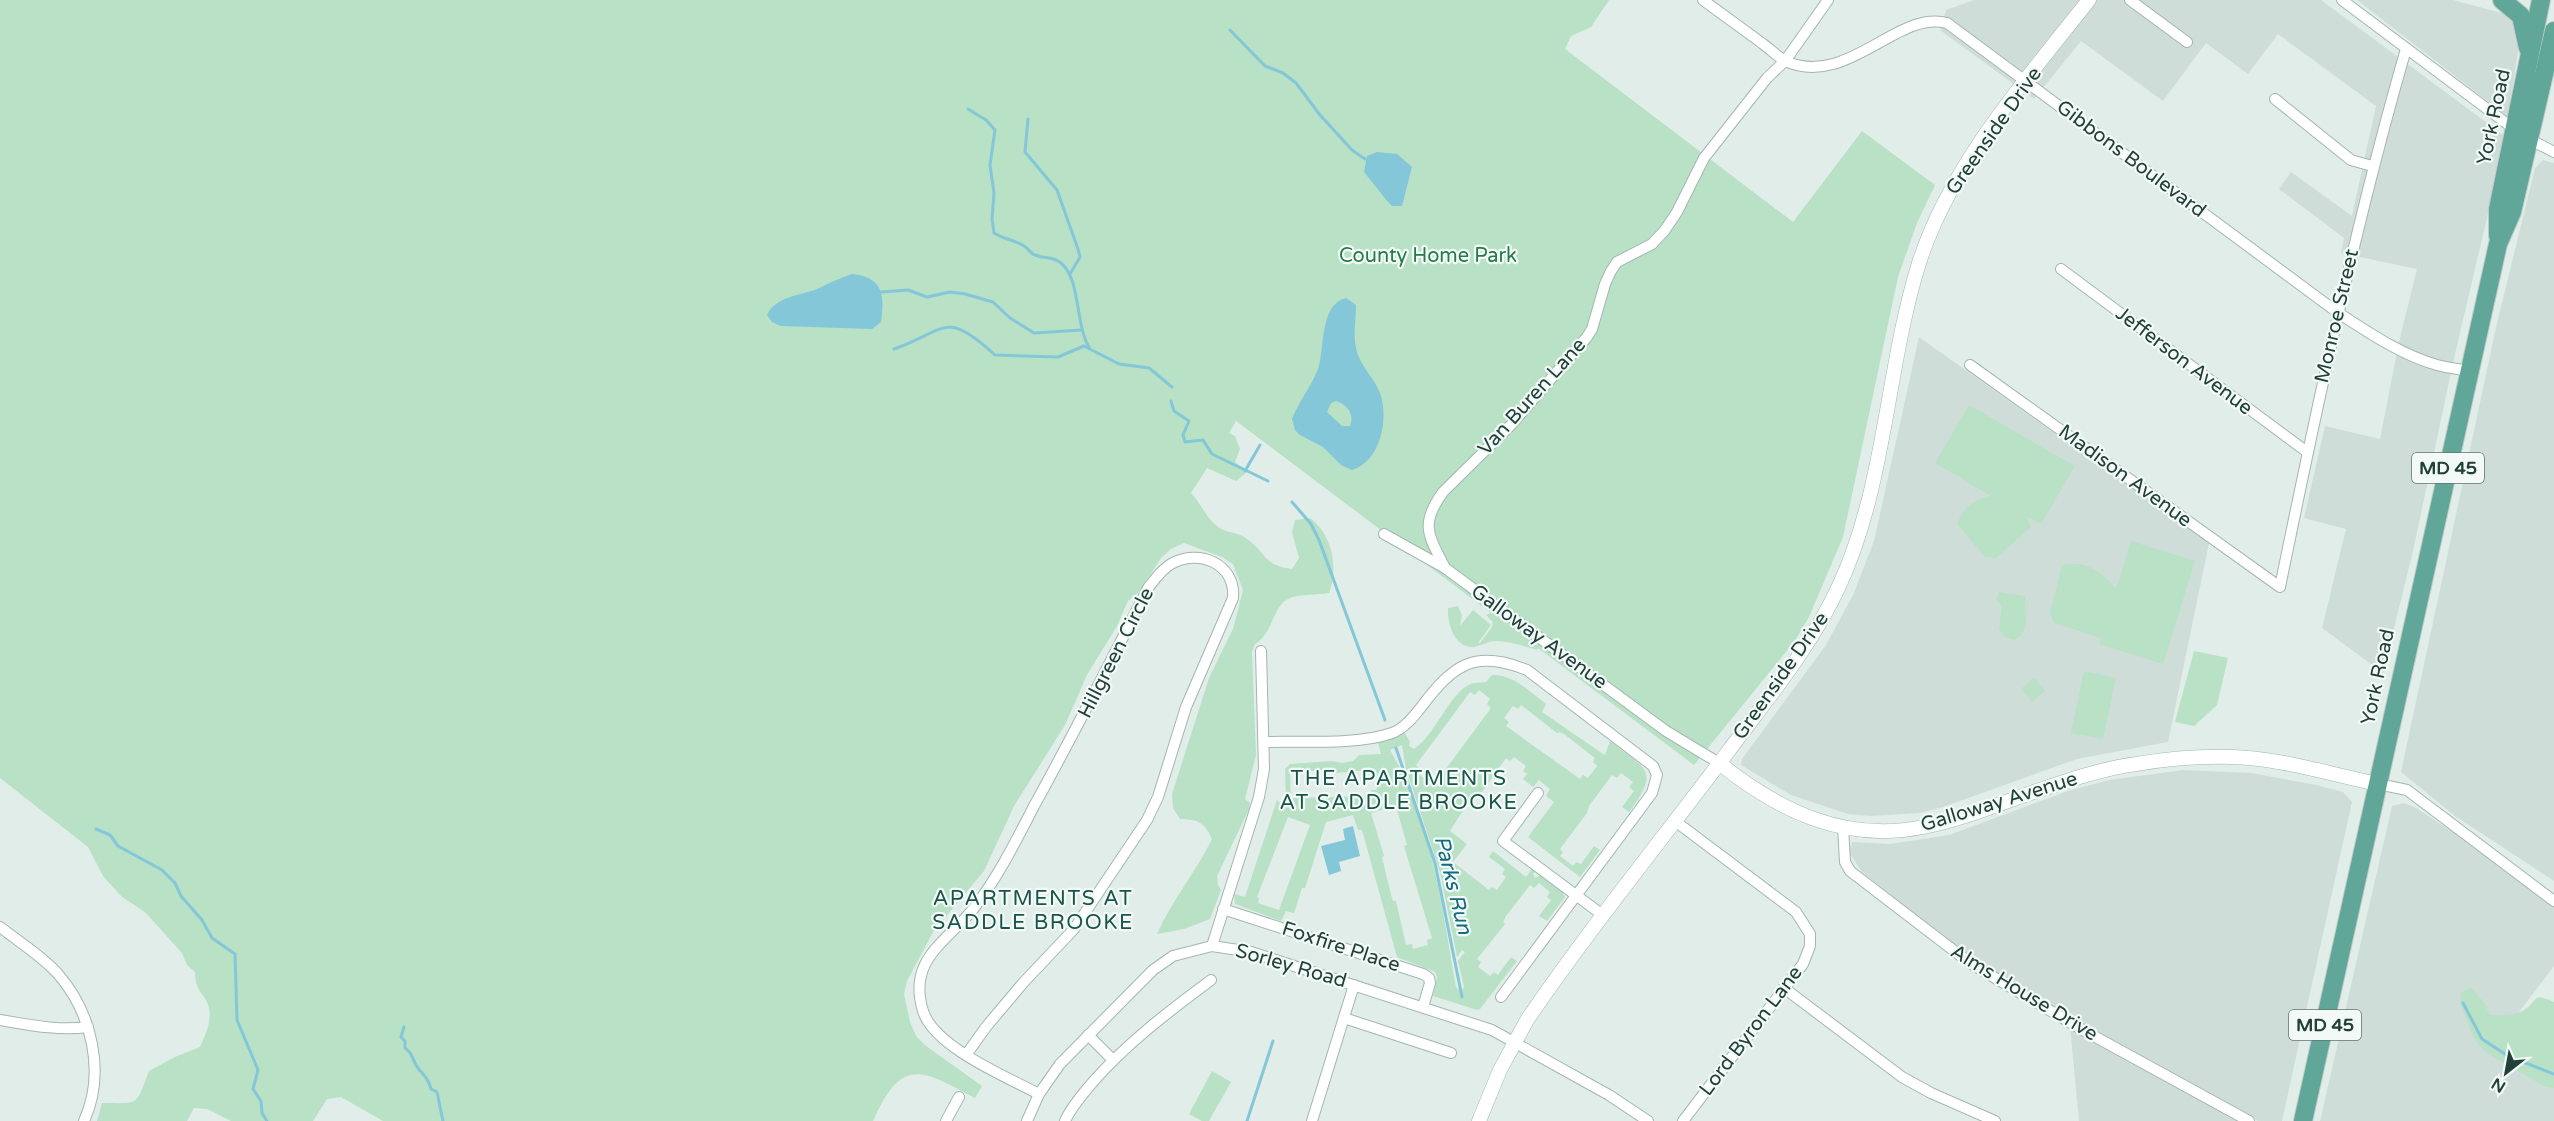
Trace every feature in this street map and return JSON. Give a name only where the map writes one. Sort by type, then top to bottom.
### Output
[{"type":"main road","points":[[2502,0],[2522,16],[2530,56]]},
{"type":"main road","name":"York Road","points":[[2303,1121],[2499,244],[2512,212],[2530,56],[2541,2]]},
{"type":"main road","name":"York Road","points":[[2522,134],[2548,75],[2554,31]]},
{"type":"street","points":[[1703,0],[1785,61],[1828,0]]},
{"type":"street","name":"Greenside Drive","points":[[1479,1121],[1514,1041],[1544,997],[1800,654],[1839,587],[1852,556],[1866,508],[1907,313],[1926,244],[1963,168],[2026,81],[2089,0]]},
{"type":"street","points":[[2130,0],[2187,42]]},
{"type":"street","points":[[2342,0],[2522,134],[2554,152]]},
{"type":"street","name":"Gibbons Boulevard","points":[[1785,61],[1825,66],[1855,55],[1913,26],[1939,21],[1959,31],[2337,312],[2385,342],[2414,356],[2437,365],[2470,371]]},
{"type":"street","name":"Monroe Street","points":[[2280,586],[2337,312],[2372,166],[2406,49]]},
{"type":"street","name":"Van Buren Lane","points":[[1445,568],[1429,535],[1428,518],[1436,502],[1443,492],[1511,425],[1587,337],[1592,329],[1611,271],[1617,262],[1652,244],[1665,230],[1704,158],[1767,78],[1785,61]]},
{"type":"street","points":[[2275,99],[2351,160],[2372,166]]},
{"type":"street","name":"Jefferson Avenue","points":[[2061,269],[2307,452]]},
{"type":"street","name":"Madison Avenue","points":[[1970,365],[2280,586]]},
{"type":"street","name":"Galloway Avenue","points":[[1384,534],[1445,568],[1666,731],[1719,764],[1773,802],[1794,812],[1843,827],[1898,831],[1949,821],[2085,775],[2136,764],[2168,760],[2247,758],[2407,790],[2554,901]]},
{"type":"street","name":"Hillgreen Circle","points":[[966,1055],[1016,991],[1074,929],[1147,820],[1158,797],[1186,707],[1233,598],[1234,587],[1231,577],[1215,562],[1204,558],[1180,560],[1159,574],[998,873],[974,908],[935,947],[927,959],[920,986],[923,1013],[936,1034],[966,1055],[1039,1094]]},
{"type":"street","points":[[1212,946],[1259,797],[1264,769],[1261,651]]},
{"type":"street","points":[[1264,742],[1366,739],[1388,734],[1404,726],[1413,718],[1454,670],[1466,664],[1494,661],[1510,663],[1527,670],[1653,766],[1657,775],[1652,794],[1501,998]]},
{"type":"street","points":[[1538,793],[1503,841],[1604,916]]},
{"type":"street","name":"Lord Byron Lane","points":[[1676,821],[1796,912],[1810,934],[1810,946],[1803,964],[1683,1121]]},
{"type":"street","name":"Alms House Drive","points":[[1843,827],[1845,862],[1850,871],[1970,963],[2081,1029],[2249,1121]]},
{"type":"street","name":"Foxfire Place","points":[[1223,909],[1423,974],[1429,978],[1430,983],[1423,1007]]},
{"type":"street","points":[[0,927],[56,972],[69,987],[88,1027],[95,1065],[93,1091],[84,1121]]},
{"type":"street","name":"Sorley Road","points":[[1027,1121],[1039,1094],[1060,1064],[1153,970],[1173,956],[1212,946],[1251,952],[1492,1030],[1609,1095],[1648,1121]]},
{"type":"street","points":[[1065,1121],[1079,1098],[1112,1059],[1150,1025],[1211,980]]},
{"type":"street","points":[[1312,1121],[1354,985]]},
{"type":"street","points":[[1784,988],[1902,1077],[1931,1093],[1995,1121]]},
{"type":"street","points":[[1344,1018],[1450,1053]]},
{"type":"street","points":[[0,1020],[48,1028],[88,1027]]},
{"type":"street","points":[[1088,1035],[1112,1059]]},
{"type":"street","points":[[946,1121],[959,1097]]},
{"type":"shaded area","points":[[1974,0],[2321,0],[2506,137],[2455,354],[2413,551],[2383,673],[2322,628],[2346,529],[2304,518],[2325,426],[2380,439],[2399,342],[2417,269],[2341,253],[2344,238],[2279,189],[2291,172],[2352,216],[2376,106],[2278,34],[2248,74],[2206,43],[2163,101],[2081,41],[2034,99],[1940,30],[1946,10]]},
{"type":"shaded area","points":[[2357,0],[2453,0],[2505,14],[2513,22],[2520,38],[2508,117]]},
{"type":"shaded area","points":[[2543,160],[2554,163],[2554,881],[2455,816],[2401,772],[2497,323],[2535,168]]},
{"type":"shaded area","points":[[1919,337],[2209,543],[2168,742],[2077,759],[1943,807],[1920,813],[1871,816],[1848,814],[1791,795],[1741,765],[1742,759],[1826,645],[1853,595],[1874,541]]},
{"type":"shaded area","points":[[2183,770],[2252,773],[2316,785],[2343,792],[2352,802],[2282,1121],[2258,1121],[1972,959],[1862,872],[1849,852],[1852,842],[1890,844],[1949,835],[2068,791],[2109,780]]},
{"type":"shaded area","points":[[2404,803],[2416,808],[2491,857],[2554,904],[2554,966],[2497,1041],[2554,1073],[2554,1121],[2320,1121],[2392,806]]},
{"type":"shaded area","points":[[2070,1026],[2238,1121],[2079,1121]]},
{"type":"green space","name":"County Home Park","points":[[0,0],[1609,0],[1591,27],[1571,36],[1565,49],[1793,222],[1862,131],[1935,185],[1917,223],[1898,277],[1843,537],[1809,617],[1794,642],[1694,765],[1538,648],[1537,650],[1501,641],[1473,647],[1461,643],[1456,639],[1450,627],[1448,608],[1458,606],[1462,615],[1460,626],[1473,610],[1491,625],[1478,643],[1492,627],[1493,622],[1486,615],[1491,613],[1236,421],[1229,433],[1235,436],[1240,449],[1235,462],[1247,472],[1236,481],[1207,468],[1191,493],[1216,525],[1244,537],[1275,565],[1282,567],[1292,569],[1299,558],[1292,532],[1295,520],[1310,518],[1324,533],[1328,542],[1332,552],[1333,573],[1329,593],[1299,596],[1284,602],[1252,652],[1256,755],[1245,799],[1250,803],[1217,876],[1221,890],[1210,919],[1184,929],[1157,934],[1212,839],[1207,829],[1200,823],[1180,819],[1173,808],[1172,794],[1209,678],[1233,629],[1243,590],[1233,564],[1222,557],[1184,543],[1171,549],[1161,558],[1139,592],[1128,601],[1117,626],[1087,675],[1065,725],[1014,806],[984,871],[933,932],[907,981],[904,994],[910,1022],[916,1036],[926,1046],[982,1086],[975,1098],[940,1080],[927,1075],[915,1074],[904,1078],[894,1086],[883,1100],[873,1121],[383,1121],[341,1097],[327,1099],[313,1121],[231,1121],[207,1109],[194,1108],[187,1121],[97,1121],[102,1103],[124,1103],[135,1100],[149,1071],[200,1047],[208,1028],[210,1013],[198,988],[195,972],[187,965],[182,953],[145,912],[122,897],[103,876],[88,847],[0,778]]},
{"type":"green space","points":[[1969,405],[2075,466],[2041,524],[2026,516],[2031,527],[1996,558],[1985,557],[1957,524],[1970,505],[1991,496],[1935,463]]},
{"type":"green space","points":[[2131,541],[2195,561],[2163,664],[2099,644],[2101,638],[2054,623],[2050,614],[2062,565],[2078,564],[2092,568],[2116,589]]},
{"type":"green space","points":[[1999,592],[2025,596],[2026,622],[2022,635],[2014,640],[2004,637],[1999,628],[2002,606],[1996,600]]},
{"type":"green space","points":[[2194,651],[2228,658],[2217,705],[2194,726],[2175,722]]},
{"type":"green space","points":[[2084,671],[2116,678],[2103,739],[2071,733]]},
{"type":"green space","points":[[1492,675],[1500,675],[1521,685],[1546,704],[1542,712],[1605,755],[1610,741],[1640,765],[1647,778],[1645,787],[1629,812],[1622,807],[1634,791],[1629,787],[1633,782],[1621,773],[1617,778],[1612,775],[1589,806],[1587,813],[1560,849],[1563,852],[1560,856],[1573,866],[1576,862],[1581,864],[1594,846],[1600,850],[1580,877],[1528,837],[1554,802],[1546,796],[1550,789],[1539,780],[1533,787],[1523,779],[1527,774],[1523,771],[1526,766],[1514,757],[1510,761],[1506,758],[1480,795],[1464,810],[1450,831],[1467,844],[1453,862],[1489,890],[1492,887],[1497,890],[1506,877],[1502,874],[1505,869],[1489,857],[1493,851],[1526,877],[1532,869],[1537,872],[1533,873],[1535,878],[1541,875],[1565,897],[1547,921],[1539,916],[1551,900],[1547,897],[1550,892],[1539,883],[1534,888],[1530,885],[1506,916],[1503,922],[1505,924],[1477,959],[1481,962],[1478,967],[1490,976],[1494,972],[1498,975],[1511,957],[1517,961],[1480,1009],[1433,996],[1437,977],[1435,972],[1397,957],[1362,830],[1358,830],[1353,815],[1326,822],[1305,888],[1302,888],[1294,913],[1286,911],[1281,921],[1235,904],[1234,894],[1245,897],[1277,800],[1282,805],[1286,804],[1285,769],[1290,764],[1332,761],[1342,763],[1353,761],[1359,755],[1381,754],[1378,743],[1405,733],[1410,742],[1409,746],[1414,749],[1422,743],[1460,691],[1472,684],[1486,682]],"holes":[[[1479,690],[1490,699],[1487,704],[1491,708],[1437,781],[1433,778],[1429,782],[1417,773],[1420,769],[1416,765],[1470,692],[1475,695]],[[1521,705],[1557,733],[1564,734],[1595,758],[1593,762],[1597,766],[1588,778],[1583,775],[1580,779],[1506,726],[1509,722],[1504,718],[1513,706],[1518,709]],[[1402,745],[1406,769],[1440,872],[1457,957],[1462,950],[1465,952],[1458,961],[1464,987],[1461,992],[1456,987],[1434,865],[1416,805],[1390,750]],[[1323,770],[1324,774],[1369,770],[1370,775],[1376,775],[1377,790],[1371,790],[1371,796],[1291,798],[1290,772]],[[1396,806],[1407,845],[1404,846],[1432,938],[1427,940],[1428,945],[1413,949],[1412,944],[1406,945],[1396,901],[1393,901],[1391,895],[1382,857],[1384,856],[1371,813]],[[1288,817],[1310,825],[1279,910],[1258,903],[1259,898],[1257,897]]]},
{"type":"green space","points":[[2034,678],[2045,691],[2032,702],[2021,689]]},
{"type":"green space","points":[[2471,987],[2485,1004],[2489,1014],[2492,1015],[2519,1012],[2538,998],[2554,1002],[2554,1088],[2544,1086],[2485,1052],[2474,1038],[2460,1004],[2461,993]]},
{"type":"green space","points":[[1212,1071],[1231,1082],[1209,1121],[1202,1121],[1189,1114]]},
{"type":"water","points":[[1377,152],[1397,154],[1412,167],[1402,206],[1392,206],[1364,172],[1367,156]]},
{"type":"water","points":[[852,274],[870,279],[880,289],[883,304],[881,322],[872,329],[781,326],[772,322],[767,315],[782,300],[817,289]]},
{"type":"water","points":[[1346,298],[1356,305],[1356,348],[1363,365],[1380,393],[1384,414],[1376,448],[1370,458],[1352,470],[1341,465],[1323,447],[1300,435],[1295,430],[1292,419],[1318,369],[1327,318],[1337,302]],"holes":[[[1340,402],[1351,414],[1350,426],[1342,426],[1327,412],[1331,403]]]},
{"type":"water","points":[[1353,826],[1360,856],[1339,862],[1341,871],[1329,875],[1321,846],[1345,840],[1343,829]]},
{"type":"waterway","points":[[1230,30],[1265,66],[1283,73],[1296,83],[1320,115],[1352,150],[1365,159]]},
{"type":"waterway","points":[[968,109],[986,120],[995,130],[990,165],[994,193],[992,219],[994,233],[1020,244],[1034,254],[1061,263],[1072,280],[1082,327],[1089,347]]},
{"type":"waterway","points":[[1028,119],[1025,152],[1057,190],[1078,249],[1080,257],[1070,274]]},
{"type":"waterway","points":[[881,292],[908,290],[927,297],[950,292],[965,294],[993,302],[1010,318],[1034,333],[1081,330]]},
{"type":"waterway","points":[[894,349],[936,330],[955,328],[966,332],[995,355],[1058,357],[1084,346],[1119,364],[1149,368],[1172,387]]},
{"type":"waterway","points":[[1171,401],[1174,411],[1189,421],[1183,435],[1185,442],[1203,440],[1212,454],[1268,481]]},
{"type":"waterway","points":[[1245,471],[1260,445]]},
{"type":"waterway","name":"Parks Run","points":[[1292,502],[1311,524],[1319,540],[1385,720]]},
{"type":"waterway","name":"Parks Run","points":[[1396,748],[1435,863],[1462,997]]},
{"type":"waterway","points":[[96,829],[110,835],[118,846],[162,870],[175,883],[181,896],[202,920],[212,938],[235,954],[237,1020],[258,1070],[253,1089],[261,1101],[262,1113],[267,1121]]},
{"type":"waterway","points":[[2463,1003],[2482,1039],[2508,1056],[2554,1074]]},
{"type":"waterway","points":[[404,1027],[401,1037],[405,1041],[405,1048],[431,1089],[437,1092],[443,1121]]},
{"type":"waterway","points":[[1247,1121],[1273,1041]]},
{"type":"district","name":"THE APARTMENTS AT SADDLE BROOKE","points":[[1399,790]]},
{"type":"district","name":"APARTMENTS AT SADDLE BROOKE","points":[[1033,910]]}]
